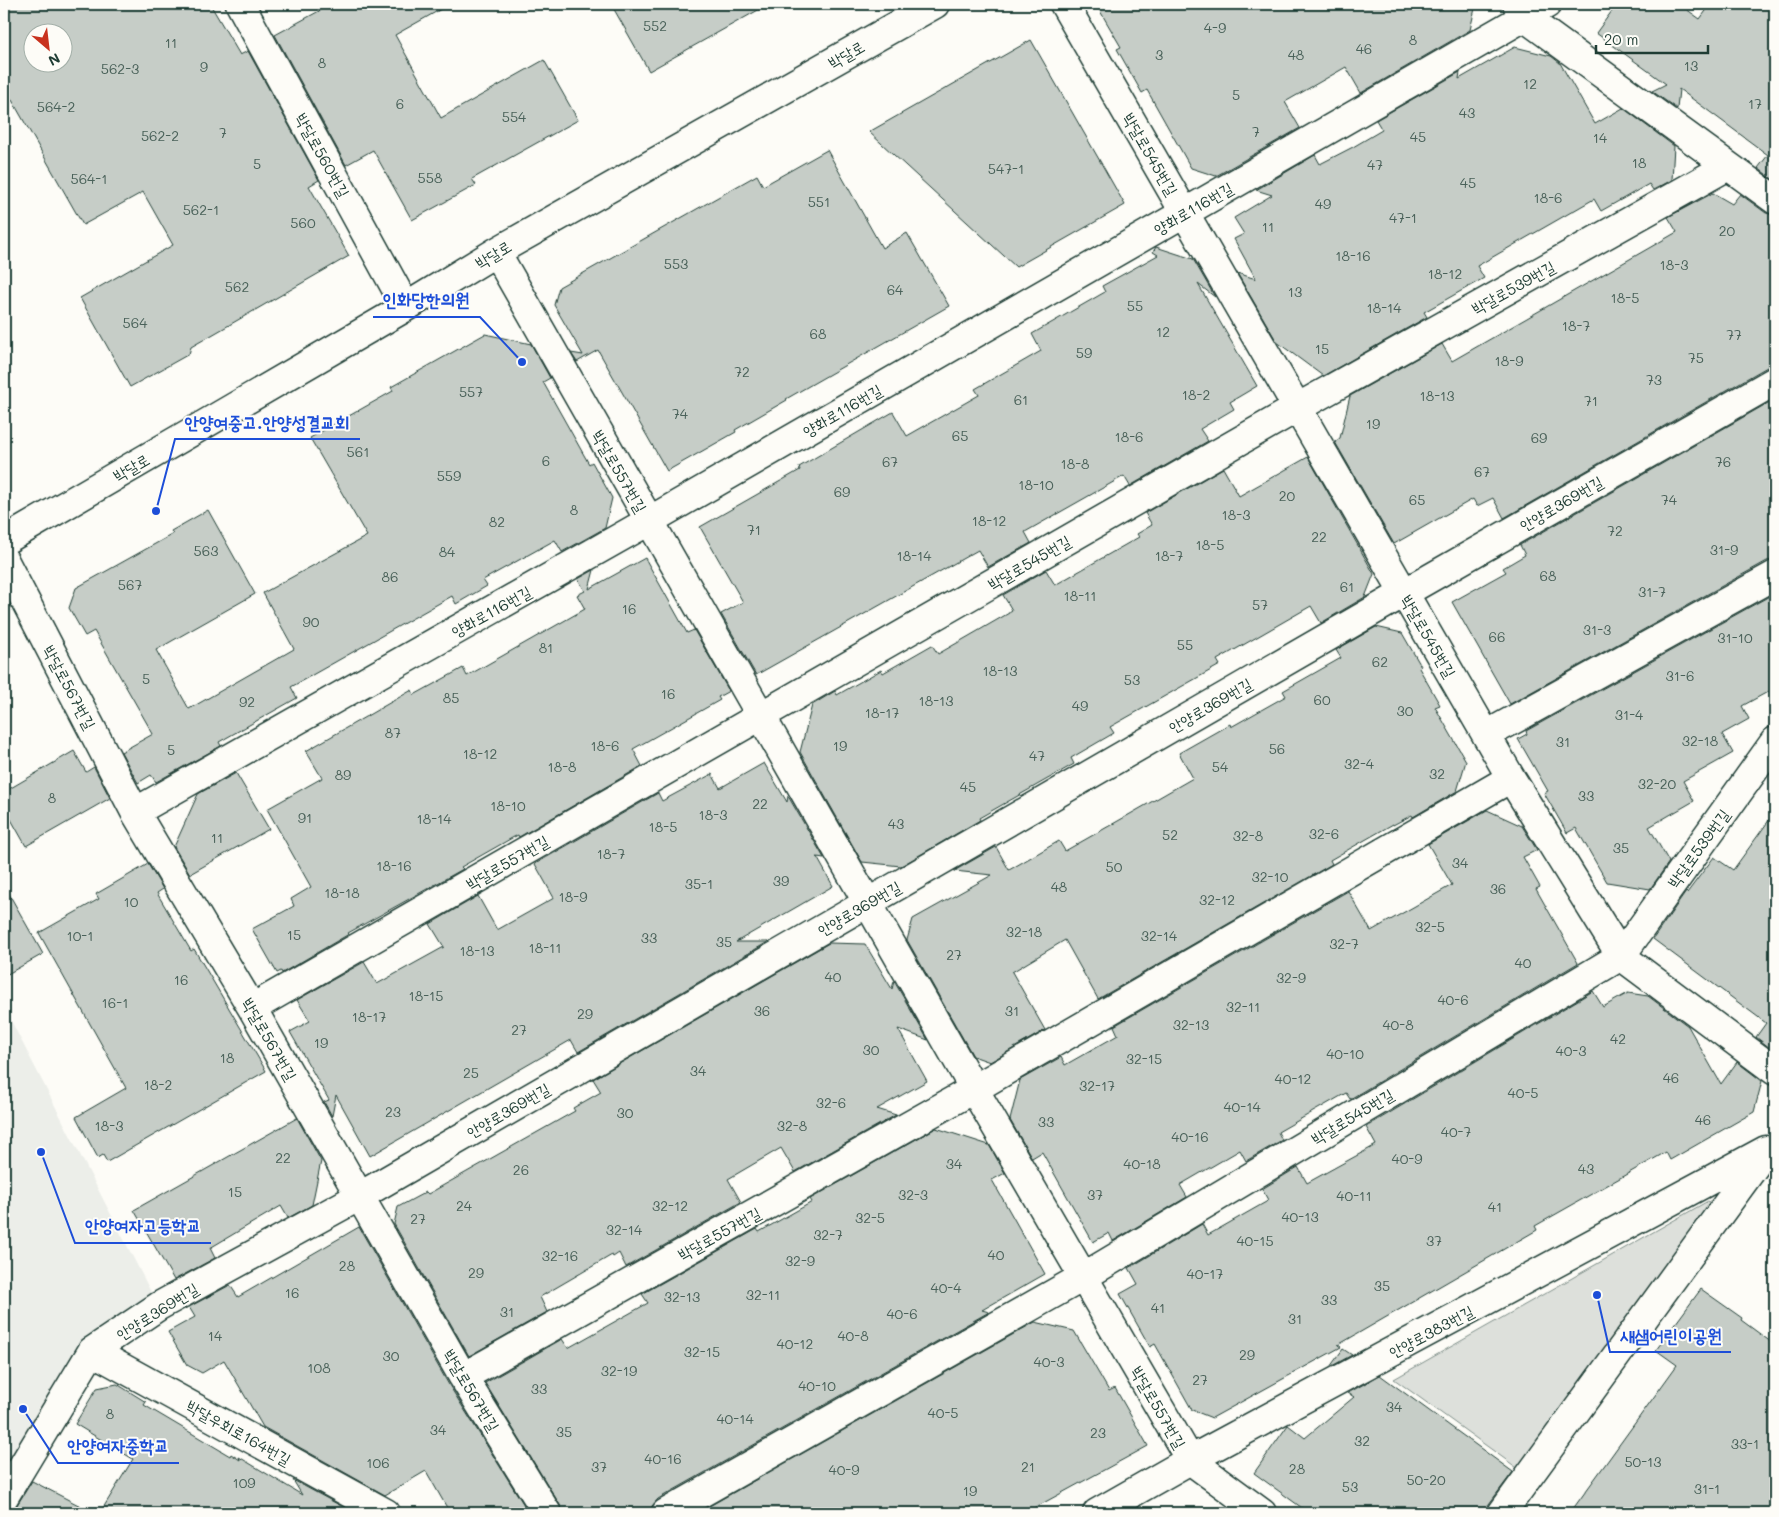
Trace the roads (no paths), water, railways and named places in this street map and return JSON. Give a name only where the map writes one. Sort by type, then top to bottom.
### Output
[{"type":"street","name":"박달로560번길","points":[[240,4],[406,307]]},
{"type":"street","name":"박달로","points":[[4,541],[406,307],[496,252],[935,4]]},
{"type":"street","name":"박달로545번길","points":[[1064,4],[1511,778],[1621,956],[1775,1070]]},
{"type":"street","name":"양화로116번길","points":[[135,812],[649,522],[1185,212],[1529,8]]},
{"type":"street","points":[[1529,8],[1728,166],[1775,200]]},
{"type":"street","name":"박달로539번길","points":[[1297,408],[1728,166]]},
{"type":"street","name":"박달로557번길","points":[[496,252],[649,522],[869,902],[974,1089],[1190,1460],[1262,1513]]},
{"type":"street","name":"안양로369번길","points":[[4,1497],[92,1352],[159,1306],[360,1196],[1404,593],[1775,382]]},
{"type":"street","name":"박달로545번길","points":[[761,716],[1297,408]]},
{"type":"street","name":"박달로567번길","points":[[4,560],[135,812],[252,1008],[463,1377],[547,1513]]},
{"type":"street","points":[[1486,735],[1775,575]]},
{"type":"street","name":"박달로557번길","points":[[252,1008],[761,716]]},
{"type":"street","name":"박달로539번길","points":[[1621,956],[1775,741]]},
{"type":"street","points":[[974,1089],[1511,778]]},
{"type":"street","name":"박달로545번길","points":[[1083,1277],[1621,956]]},
{"type":"street","name":"박달로557번길","points":[[463,1377],[974,1089]]},
{"type":"street","points":[[1502,1513],[1770,1145]]},
{"type":"street","name":"안양로383번길","points":[[1097,1513],[1190,1460],[1770,1145]]},
{"type":"street","points":[[666,1513],[1083,1277]]},
{"type":"street","name":"박달우회로164번길","points":[[92,1352],[386,1513]]},
{"type":"place","name":"인화당한의원","points":[[522,362]]},
{"type":"place","name":"안양여중고.안양성결교회","points":[[156,511]]},
{"type":"place","name":"안양여자고등학교","points":[[41,1152]]},
{"type":"place","name":"새샘어린이공원","points":[[1597,1295]]},
{"type":"place","name":"안양여자중학교","points":[[23,1409]]}]
